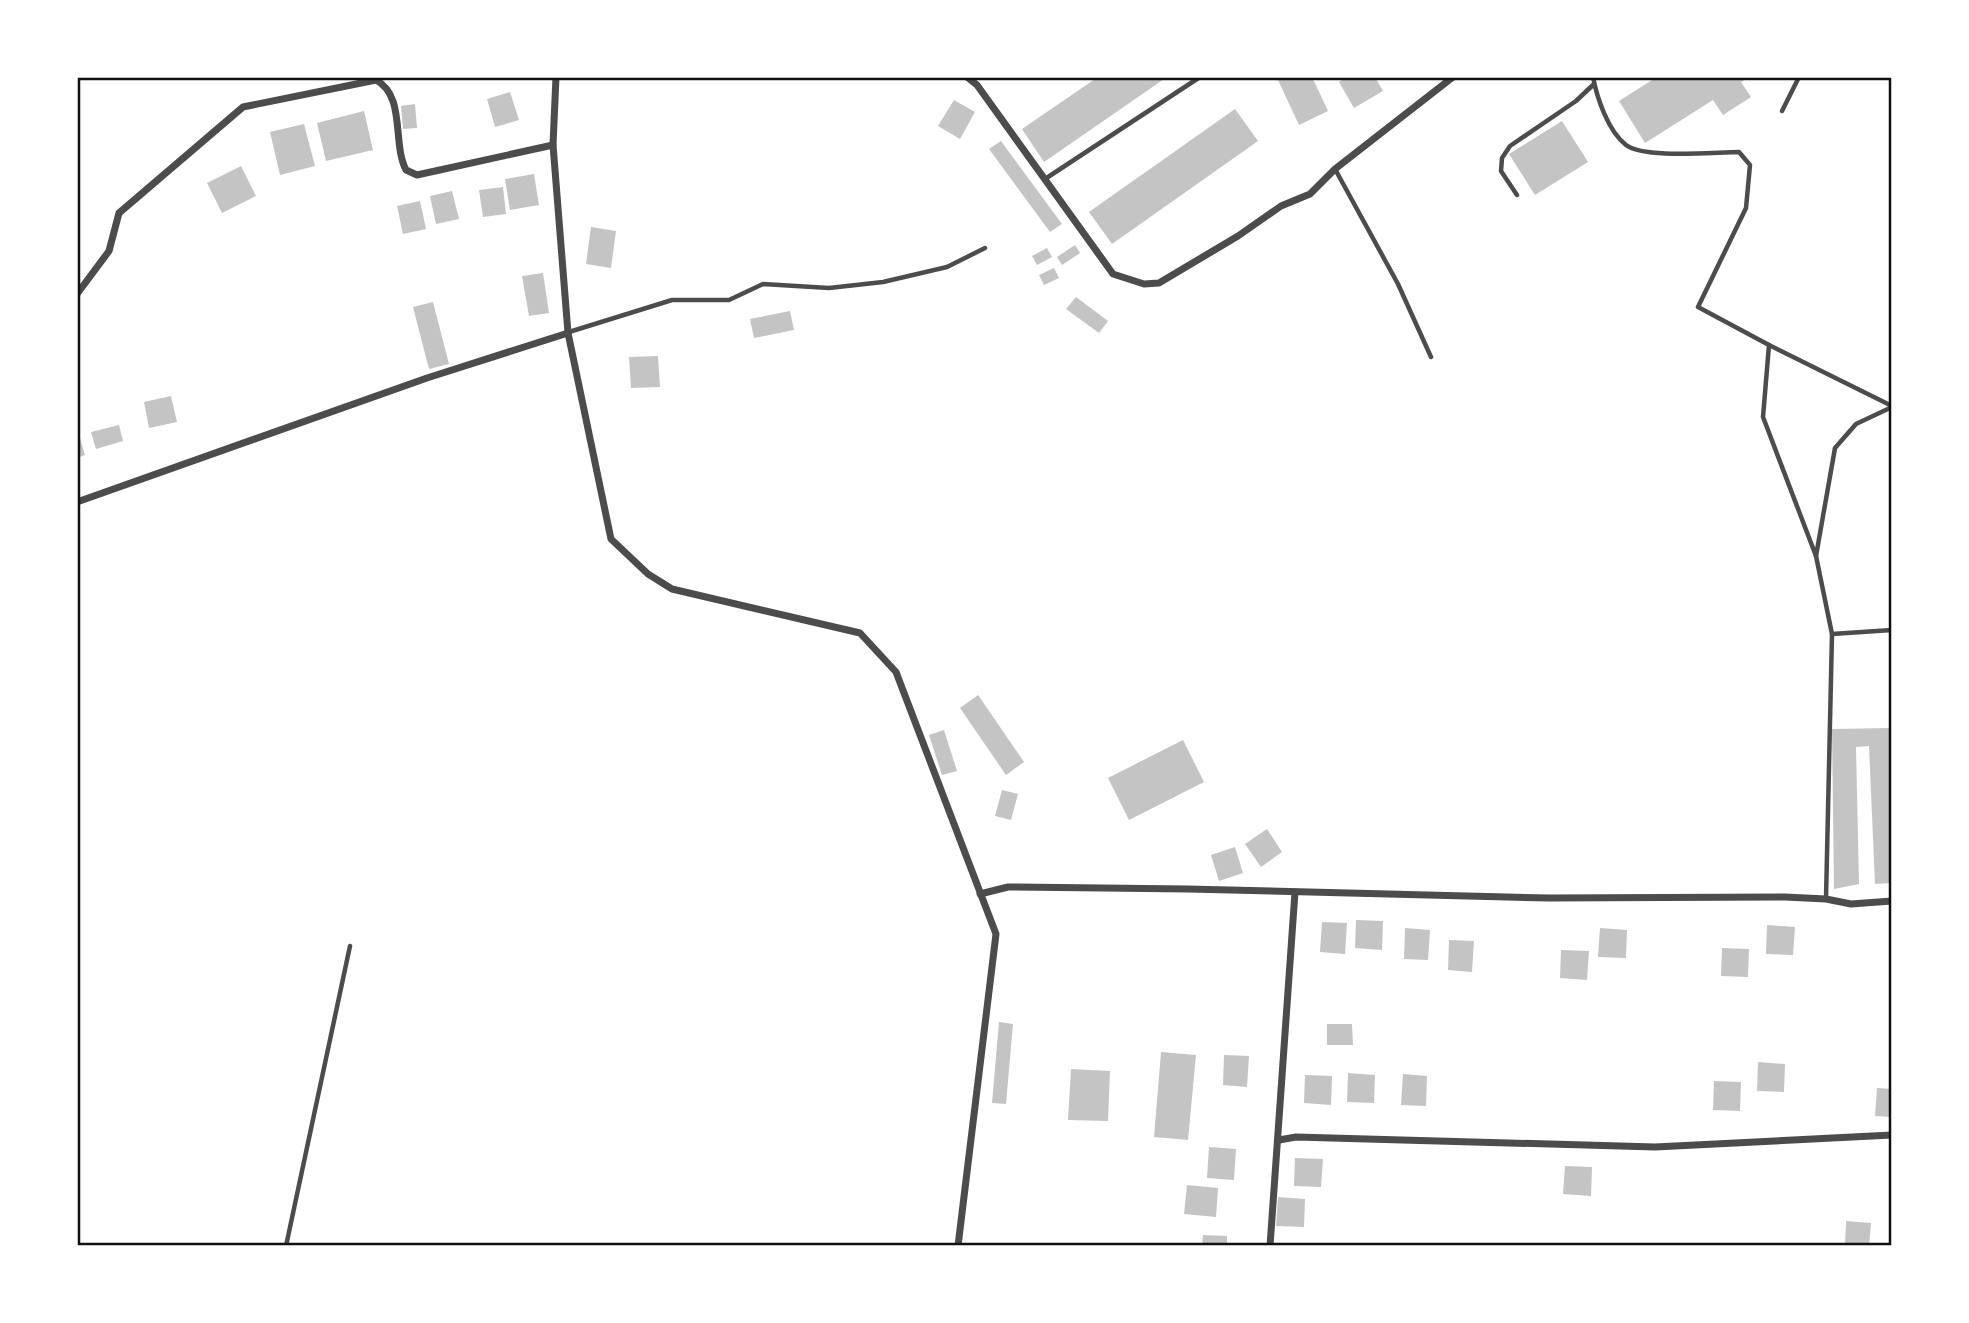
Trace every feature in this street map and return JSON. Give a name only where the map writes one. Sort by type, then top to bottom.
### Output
[{"type":"street","points":[[556,77],[553,145],[568,332],[611,539],[648,574],[672,589],[860,633],[896,672],[996,934],[958,1246]]},
{"type":"street","points":[[967,77],[977,85],[1113,274],[1144,284],[1159,284],[1238,236],[1281,206],[1310,194],[1335,169],[1453,77]]},
{"type":"street","points":[[77,293],[109,251],[119,213],[243,107],[376,80],[385,81],[393,99],[400,159],[406,170],[417,175],[553,145]]},
{"type":"street","points":[[77,502],[427,378],[568,332]]},
{"type":"street","points":[[980,894],[1008,887],[1549,898],[1785,897],[1851,904],[1892,901]]},
{"type":"street","points":[[1270,1246],[1295,892]]},
{"type":"street","points":[[1279,1140],[1296,1138],[1655,1147],[1892,1135]]},
{"type":"lane","points":[[1045,179],[1200,77]]},
{"type":"lane","points":[[1593,77],[1612,128],[1626,146],[1647,153],[1739,152],[1750,166],[1746,208],[1698,307],[1892,406]]},
{"type":"lane","points":[[1782,111],[1798,77]]},
{"type":"lane","points":[[1517,195],[1501,171],[1502,158],[1510,146],[1576,101],[1594,84]]},
{"type":"lane","points":[[1335,169],[1398,284],[1431,357]]},
{"type":"lane","points":[[568,332],[672,300],[729,300],[763,284],[829,288],[883,282],[947,267],[985,248]]},
{"type":"lane","points":[[1769,345],[1762,416],[1816,556],[1832,634],[1826,900]]},
{"type":"lane","points":[[1816,556],[1835,448],[1856,424],[1892,406]]},
{"type":"lane","points":[[1832,634],[1892,630]]},
{"type":"lane","points":[[286,1246],[350,946]]},
{"type":"building","points":[[1098,77],[1167,77],[1044,162],[1022,129]]},
{"type":"building","points":[[1285,77],[1312,77],[1328,111],[1299,125],[1278,80]]},
{"type":"building","points":[[1346,77],[1375,77],[1383,91],[1354,108],[1339,82]]},
{"type":"building","points":[[1657,77],[1749,77],[1741,82],[1751,97],[1723,115],[1713,100],[1645,143],[1619,101]]},
{"type":"building","points":[[510,92],[519,120],[495,127],[487,99]]},
{"type":"building","points":[[954,100],[975,112],[960,139],[938,126]]},
{"type":"building","points":[[415,104],[417,128],[403,129],[401,106]]},
{"type":"building","points":[[1235,109],[1258,141],[1112,244],[1089,212]]},
{"type":"building","points":[[364,111],[373,150],[326,161],[317,123]]},
{"type":"building","points":[[1562,121],[1588,162],[1535,195],[1509,154]]},
{"type":"building","points":[[304,124],[315,166],[280,175],[270,132]]},
{"type":"building","points":[[1001,141],[1062,224],[1050,232],[989,149]]},
{"type":"building","points":[[241,166],[256,196],[222,213],[207,183]]},
{"type":"building","points":[[534,174],[539,205],[510,210],[505,179]]},
{"type":"building","points":[[503,187],[506,214],[483,217],[479,190]]},
{"type":"building","points":[[452,191],[459,219],[436,224],[430,196]]},
{"type":"building","points":[[420,201],[426,229],[403,234],[397,206]]},
{"type":"building","points":[[591,227],[616,231],[611,268],[586,264]]},
{"type":"building","points":[[1075,245],[1080,253],[1062,265],[1057,257]]},
{"type":"building","points":[[1047,248],[1052,257],[1037,265],[1032,256]]},
{"type":"building","points":[[1054,268],[1059,278],[1044,285],[1039,275]]},
{"type":"building","points":[[543,273],[549,313],[529,316],[522,276]]},
{"type":"building","points":[[1076,297],[1108,321],[1099,333],[1066,309]]},
{"type":"building","points":[[433,302],[449,364],[429,369],[413,307]]},
{"type":"building","points":[[790,311],[794,330],[754,338],[750,319]]},
{"type":"building","points":[[658,356],[660,387],[631,388],[629,357]]},
{"type":"building","points":[[171,396],[177,422],[149,428],[144,402]]},
{"type":"building","points":[[119,425],[123,441],[96,449],[91,432]]},
{"type":"building","points":[[80,438],[85,455],[77,458],[77,439]]},
{"type":"building","points":[[978,695],[1024,762],[1006,775],[960,708]]},
{"type":"building","points":[[1892,728],[1892,883],[1875,884],[1869,746],[1856,747],[1859,884],[1834,889],[1832,729]]},
{"type":"building","points":[[944,730],[957,771],[942,775],[929,735]]},
{"type":"building","points":[[1183,740],[1204,782],[1129,820],[1108,778]]},
{"type":"building","points":[[1002,790],[1018,794],[1011,820],[995,816]]},
{"type":"building","points":[[1267,829],[1282,852],[1261,867],[1245,844]]},
{"type":"building","points":[[1235,847],[1243,873],[1219,881],[1211,855]]},
{"type":"building","points":[[1356,920],[1383,921],[1382,950],[1355,948]]},
{"type":"building","points":[[1322,922],[1347,923],[1345,954],[1320,952]]},
{"type":"building","points":[[1767,925],[1795,927],[1793,955],[1766,954]]},
{"type":"building","points":[[1405,928],[1430,930],[1428,960],[1404,959]]},
{"type":"building","points":[[1600,928],[1627,930],[1626,958],[1598,957]]},
{"type":"building","points":[[1449,940],[1474,941],[1472,972],[1448,970]]},
{"type":"building","points":[[1722,948],[1749,949],[1748,977],[1721,976]]},
{"type":"building","points":[[1561,950],[1589,951],[1587,980],[1560,978]]},
{"type":"building","points":[[999,1022],[1013,1024],[1006,1104],[992,1103]]},
{"type":"building","points":[[1327,1024],[1352,1024],[1353,1045],[1327,1045]]},
{"type":"building","points":[[1161,1052],[1196,1055],[1188,1140],[1154,1137]]},
{"type":"building","points":[[1224,1055],[1249,1056],[1247,1087],[1223,1085]]},
{"type":"building","points":[[1758,1062],[1785,1064],[1784,1092],[1757,1091]]},
{"type":"building","points":[[1071,1069],[1110,1071],[1108,1121],[1068,1120]]},
{"type":"building","points":[[1348,1073],[1375,1075],[1374,1103],[1347,1102]]},
{"type":"building","points":[[1403,1074],[1427,1076],[1426,1106],[1401,1105]]},
{"type":"building","points":[[1305,1075],[1332,1076],[1331,1105],[1304,1103]]},
{"type":"building","points":[[1714,1081],[1741,1082],[1740,1111],[1713,1110]]},
{"type":"building","points":[[1877,1088],[1892,1089],[1892,1117],[1875,1116]]},
{"type":"building","points":[[1209,1147],[1236,1149],[1234,1180],[1207,1178]]},
{"type":"building","points":[[1295,1158],[1323,1159],[1321,1187],[1294,1186]]},
{"type":"building","points":[[1565,1166],[1592,1167],[1591,1196],[1563,1194]]},
{"type":"building","points":[[1187,1185],[1218,1188],[1216,1217],[1184,1214]]},
{"type":"building","points":[[1278,1197],[1305,1199],[1304,1227],[1276,1226]]},
{"type":"building","points":[[1846,1221],[1871,1223],[1869,1246],[1845,1246]]},
{"type":"building","points":[[1203,1235],[1227,1236],[1227,1246],[1202,1246]]}]
